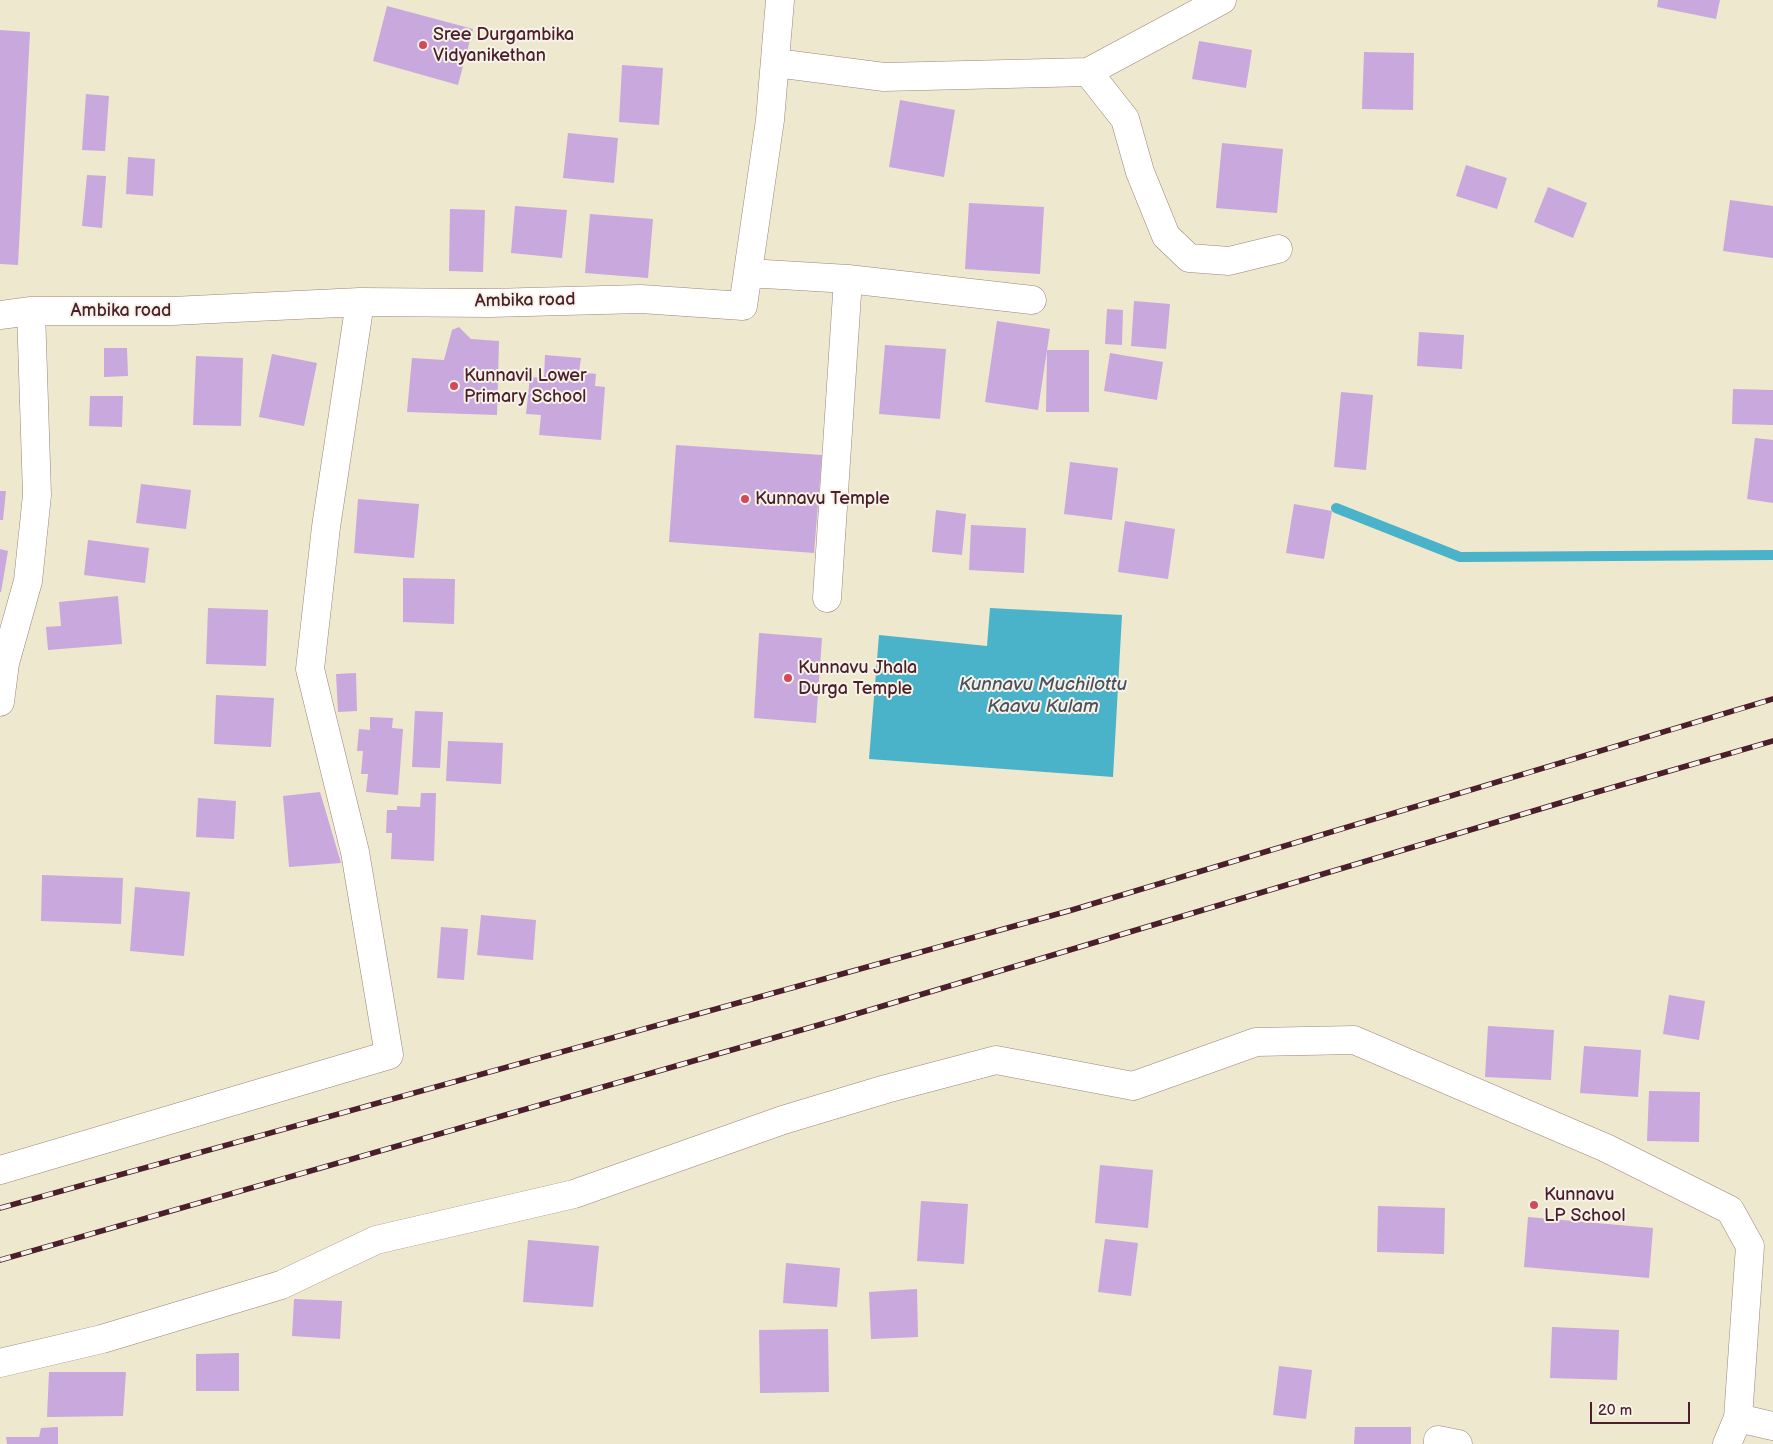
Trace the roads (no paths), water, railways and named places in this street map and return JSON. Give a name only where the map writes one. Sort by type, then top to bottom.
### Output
[{"type":"street","name":"Ambika road","points":[[0,315],[31,311],[172,311],[360,302],[490,303],[642,299],[743,306],[770,120],[780,0]]},
{"type":"street","points":[[776,63],[884,78],[1088,72],[1222,0]]},
{"type":"street","points":[[1088,72],[1125,119],[1140,172],[1166,236],[1189,258],[1229,261],[1278,249]]},
{"type":"street","points":[[748,273],[848,279],[1032,300]]},
{"type":"street","points":[[827,598],[848,279]]},
{"type":"street","points":[[0,1170],[389,1055],[356,852],[310,669],[326,527],[360,302]]},
{"type":"street","points":[[0,702],[6,663],[28,581],[37,494],[31,311]]},
{"type":"street","points":[[0,1363],[102,1339],[281,1285],[376,1240],[574,1194],[783,1120],[886,1089],[996,1060],[1133,1086],[1256,1042],[1354,1040],[1606,1148],[1730,1210],[1750,1246],[1738,1418],[1728,1444]]},
{"type":"street","points":[[1738,1418],[1773,1426]]},
{"type":"street","points":[[1438,1444],[1438,1440],[1458,1444]]},
{"type":"water","name":"Kunnavu Muchilottu Kaavu Kulam","points":[[990,608],[1122,615],[1113,777],[869,759],[879,635],[987,646]]},
{"type":"waterway","points":[[1336,508],[1460,557],[1773,555]]},
{"type":"railway","points":[[0,1208],[1072,910],[1773,699]]},
{"type":"railway","points":[[0,1260],[836,1020],[1773,741]]},
{"type":"place","name":"Sree Durgambika Vidyanikethan","points":[[423,45]]},
{"type":"place","name":"Kunnavil Lower Primary School","points":[[454,386]]},
{"type":"place","name":"Kunnavu Temple","points":[[745,499]]},
{"type":"place","name":"Kunnavu Jhala Durga Temple","points":[[788,678]]},
{"type":"place","name":"Kunnavu LP School","points":[[1534,1205]]}]
